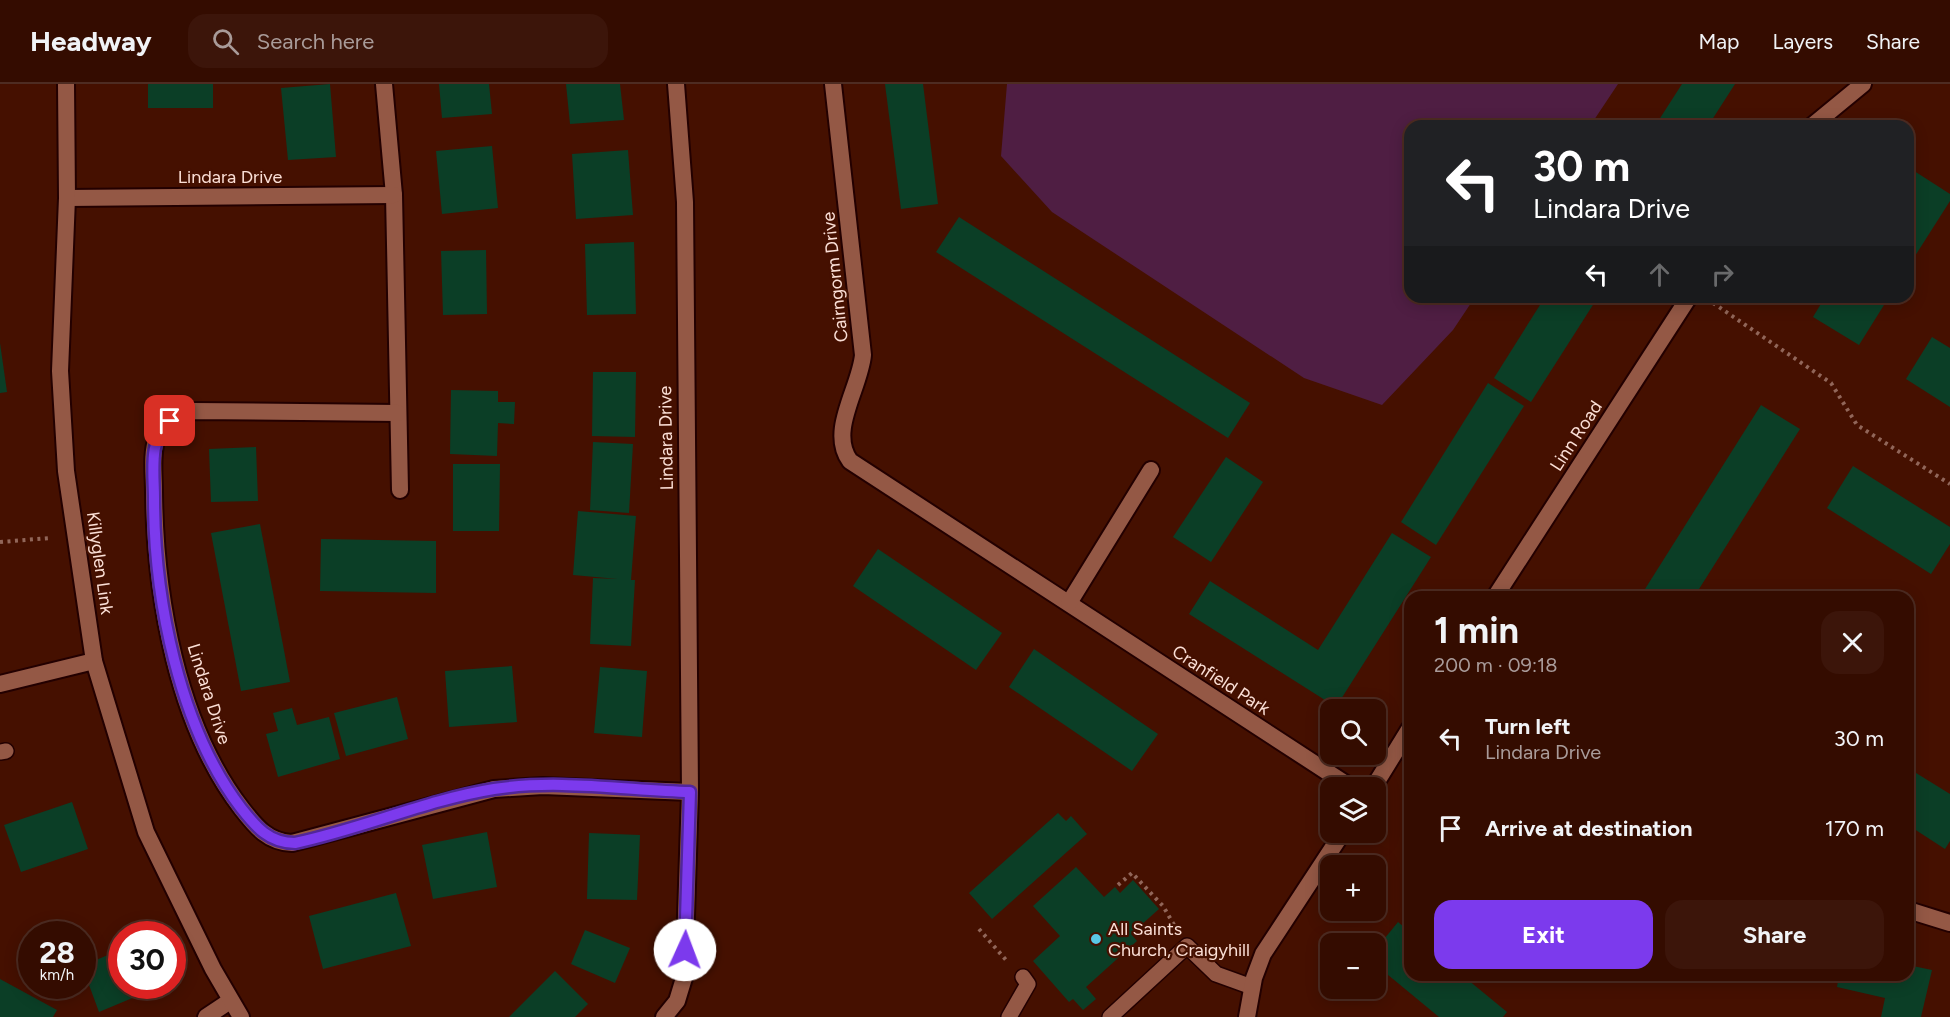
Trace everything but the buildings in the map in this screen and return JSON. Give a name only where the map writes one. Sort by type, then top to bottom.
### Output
[{"type":"street","name":"Killyglen Link","points":[[66,84],[67,198],[60,371],[66,471],[94,661],[146,832],[241,1017]]},
{"type":"street","points":[[384,84],[393,195],[400,490]]},
{"type":"street","name":"Lindara Drive","points":[[664,1017],[677,1001],[684,978],[690,792],[684,201],[676,84]]},
{"type":"street","name":"Cairngorm Drive","points":[[833,84],[863,355],[860,375],[842,432],[843,447],[850,461]]},
{"type":"street","points":[[1819,120],[1863,84]]},
{"type":"street","name":"Lindara Drive","points":[[67,198],[393,195]]},
{"type":"street","name":"Linn Road","points":[[1499,591],[1685,303]]},
{"type":"street","name":"Lindara Drive","points":[[398,413],[192,411],[172,419],[157,438],[154,522],[165,609],[178,669],[202,744],[225,787],[264,834],[283,843],[292,843],[494,789],[543,786],[690,792]]},
{"type":"street","name":"Cranfield Park","points":[[850,461],[1335,777]]},
{"type":"street","points":[[1069,603],[1151,470]]},
{"type":"street","points":[[0,684],[94,661]]},
{"type":"street","points":[[1380,777],[1404,738]]},
{"type":"street","points":[[1247,1017],[1252,987],[1263,954],[1336,843]]},
{"type":"street","points":[[1914,912],[1950,923]]},
{"type":"street","points":[[206,1017],[231,1001]]},
{"type":"lane","points":[[1110,1017],[1187,946],[1216,974],[1252,987]]},
{"type":"lane","points":[[1009,1017],[1028,984],[1023,977]]},
{"type":"path","points":[[1712,303],[1832,382],[1857,425],[1950,483]]},
{"type":"path","points":[[0,542],[76,535]]},
{"type":"path","points":[[1118,885],[1132,873],[1163,906],[1187,946]]},
{"type":"path","points":[[979,929],[1023,977]]},
{"type":"shaded area","points":[[1007,84],[1618,84],[1594,120],[1404,120],[1404,303],[1471,303],[1453,330],[1382,405],[1304,378],[1052,212],[1001,156]]},
{"type":"place","name":"All Saints Church, Craigyhill","points":[[1096,939]]},
{"type":"route","points":[[170,421],[161,430],[155,446],[154,522],[165,609],[174,654],[202,744],[225,787],[258,828],[273,839],[286,843],[302,842],[396,814],[494,789],[513,787],[543,786],[690,792],[685,950]]}]
